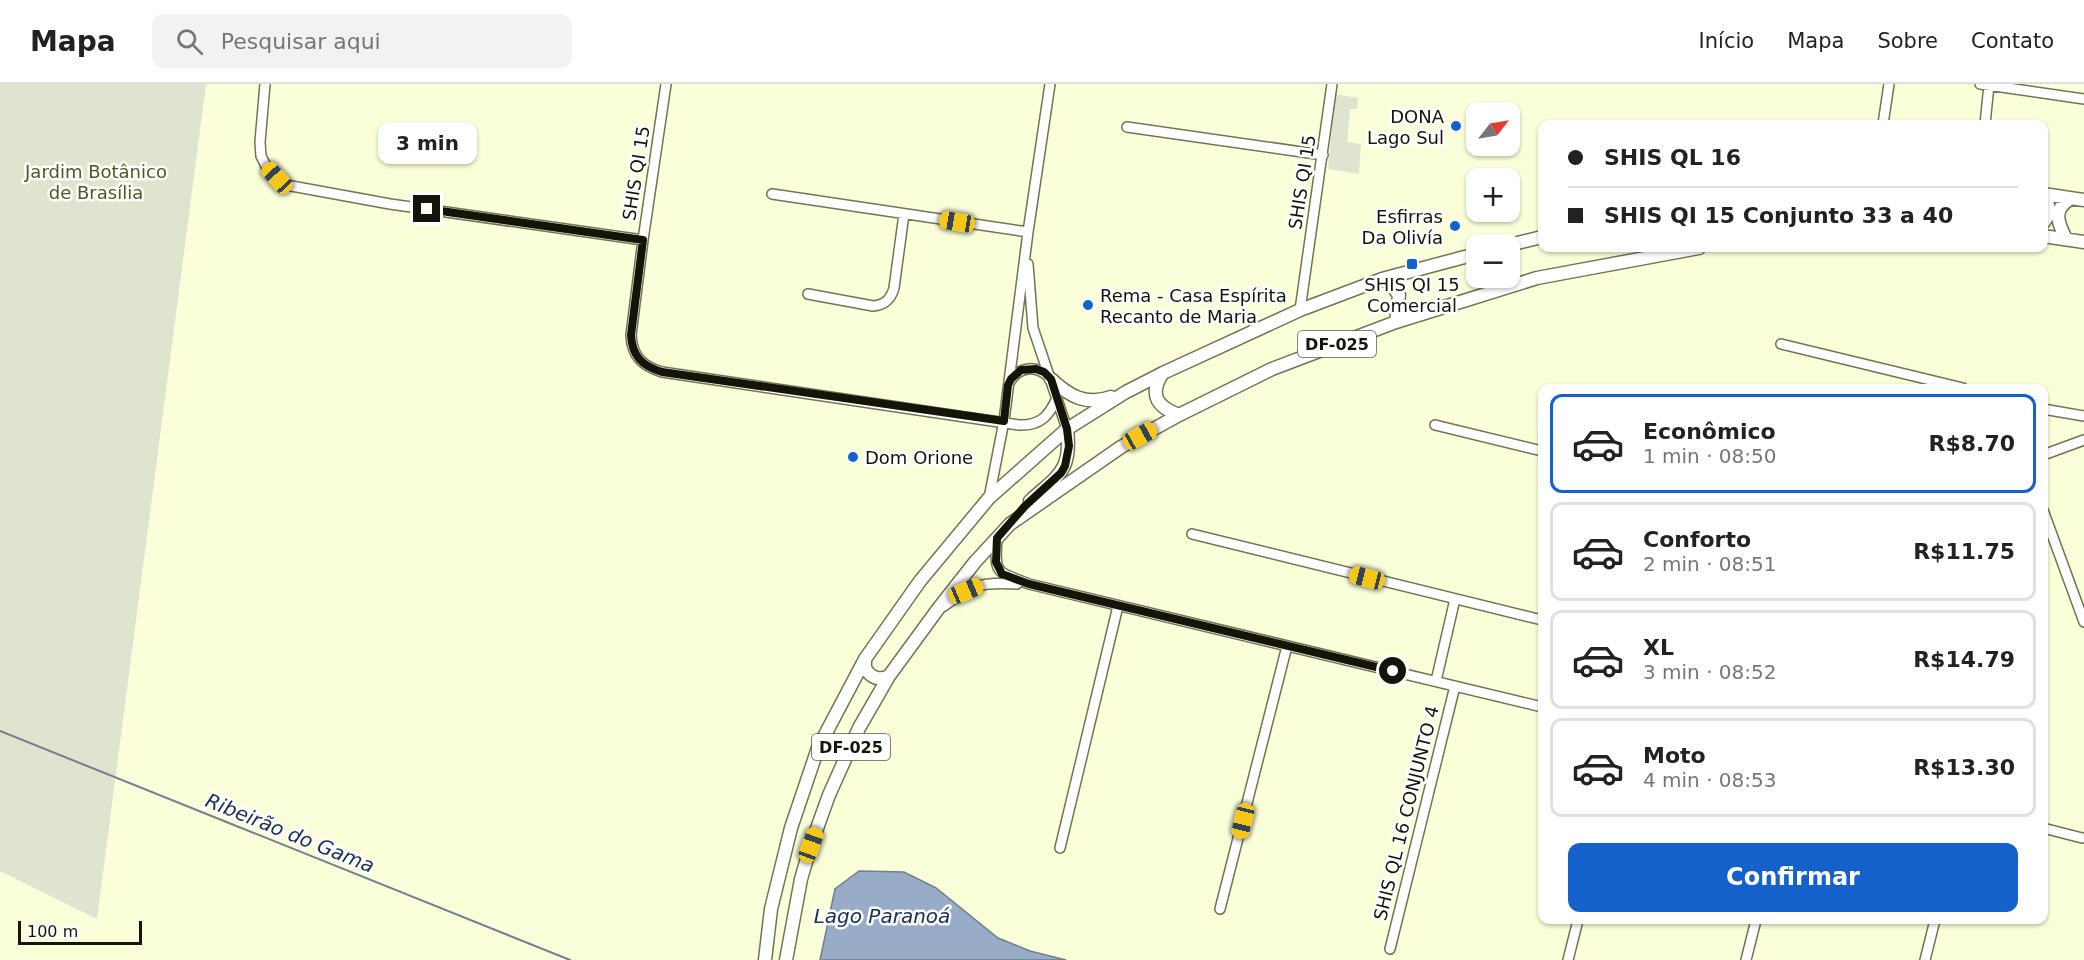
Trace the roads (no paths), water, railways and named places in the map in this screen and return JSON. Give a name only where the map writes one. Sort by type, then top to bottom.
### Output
[{"type":"main road","points":[[2048,197],[2084,200]]},
{"type":"main road","points":[[2066,239],[2058,218],[2063,204],[2070,199]]},
{"type":"main road","points":[[2048,237],[2084,242]]},
{"type":"main road","points":[[1520,242],[1538,238]]},
{"type":"main road","name":"DF-025","points":[[786,960],[801,879],[829,795],[859,729],[889,676],[938,609],[1010,524],[1121,447],[1179,415],[1272,369],[1395,322],[1537,278],[1677,252]]},
{"type":"main road","name":"DF-025","points":[[765,960],[771,909],[791,828],[818,748],[866,659],[920,581],[989,498],[1067,429],[1126,392],[1163,373],[1300,310],[1382,279],[1466,257]]},
{"type":"main road","points":[[1382,279],[1390,284],[1399,295],[1395,322]]},
{"type":"main road","points":[[1163,373],[1156,384],[1156,394],[1165,410],[1179,415]]},
{"type":"main road","points":[[1051,379],[1065,391],[1083,400],[1104,400],[1126,392]]},
{"type":"main road","points":[[1010,524],[1025,506],[1061,473],[1065,466],[1069,446],[1067,429]]},
{"type":"main road","points":[[866,659],[865,668],[874,678],[880,680],[889,676]]},
{"type":"street","points":[[265,84],[261,156],[266,166],[286,185],[390,204],[643,240]]},
{"type":"street","name":"SHIS QI 15","points":[[666,84],[631,335],[635,354],[645,366],[662,372],[1004,421]]},
{"type":"street","points":[[989,498],[1004,421],[1026,243],[1050,84]]},
{"type":"street","name":"SHIS QI 15","points":[[1300,310],[1332,84]]},
{"type":"street","points":[[1884,120],[1889,84]]},
{"type":"street","points":[[1985,120],[1985,85],[2084,99]]},
{"type":"street","points":[[1127,127],[1323,154]]},
{"type":"street","points":[[772,194],[1028,232]]},
{"type":"street","points":[[808,294],[873,306],[887,301],[894,288],[903,213]]},
{"type":"street","points":[[1026,243],[1034,328],[1067,429]]},
{"type":"street","points":[[1304,285],[1309,294],[1321,302]]},
{"type":"street","points":[[1781,344],[1946,384]]},
{"type":"street","points":[[1008,385],[1021,370],[1029,368],[1044,372],[1051,379]]},
{"type":"street","points":[[1004,421],[1026,425],[1039,423],[1050,413],[1057,398]]},
{"type":"street","points":[[2048,411],[2084,416]]},
{"type":"street","points":[[1435,425],[1538,450]]},
{"type":"street","points":[[2048,453],[2084,440]]},
{"type":"street","points":[[2048,524],[2084,622]]},
{"type":"street","points":[[1192,534],[1538,619]]},
{"type":"street","points":[[997,538],[996,562],[999,571],[1007,577],[1029,584],[1538,706]]},
{"type":"street","points":[[938,609],[966,591],[982,584],[1029,584]]},
{"type":"street","points":[[1436,681],[1455,599]]},
{"type":"street","points":[[1060,848],[1118,606]]},
{"type":"street","points":[[1220,909],[1287,646]]},
{"type":"street","name":"SHIS QL 16 CONJUNTO 4","points":[[1390,949],[1455,686]]},
{"type":"street","points":[[2048,829],[2082,838]]},
{"type":"street","points":[[1568,960],[1577,924]]},
{"type":"street","points":[[1746,960],[1755,924]]},
{"type":"street","points":[[1925,960],[1934,924]]},
{"type":"water","name":"Lago Paranoá","points":[[859,871],[904,872],[936,888],[998,938],[1030,951],[1066,960],[820,960],[835,889]]},
{"type":"waterway","name":"Ribeirão do Gama","points":[[0,731],[570,960]]},
{"type":"place","name":"DONA Lago Sul","points":[[1456,126]]},
{"type":"place","name":"Esfirras Da Olivía","points":[[1455,226]]},
{"type":"place","name":"SHIS QI 15 Comercial","points":[[1412,264]]},
{"type":"place","name":"Rema - Casa Espírita Recanto de Maria","points":[[1088,305]]},
{"type":"place","name":"Dom Orione","points":[[853,457]]},
{"type":"park label","name":"Jardim Botânico de Brasília","points":[[96,181]]}]
